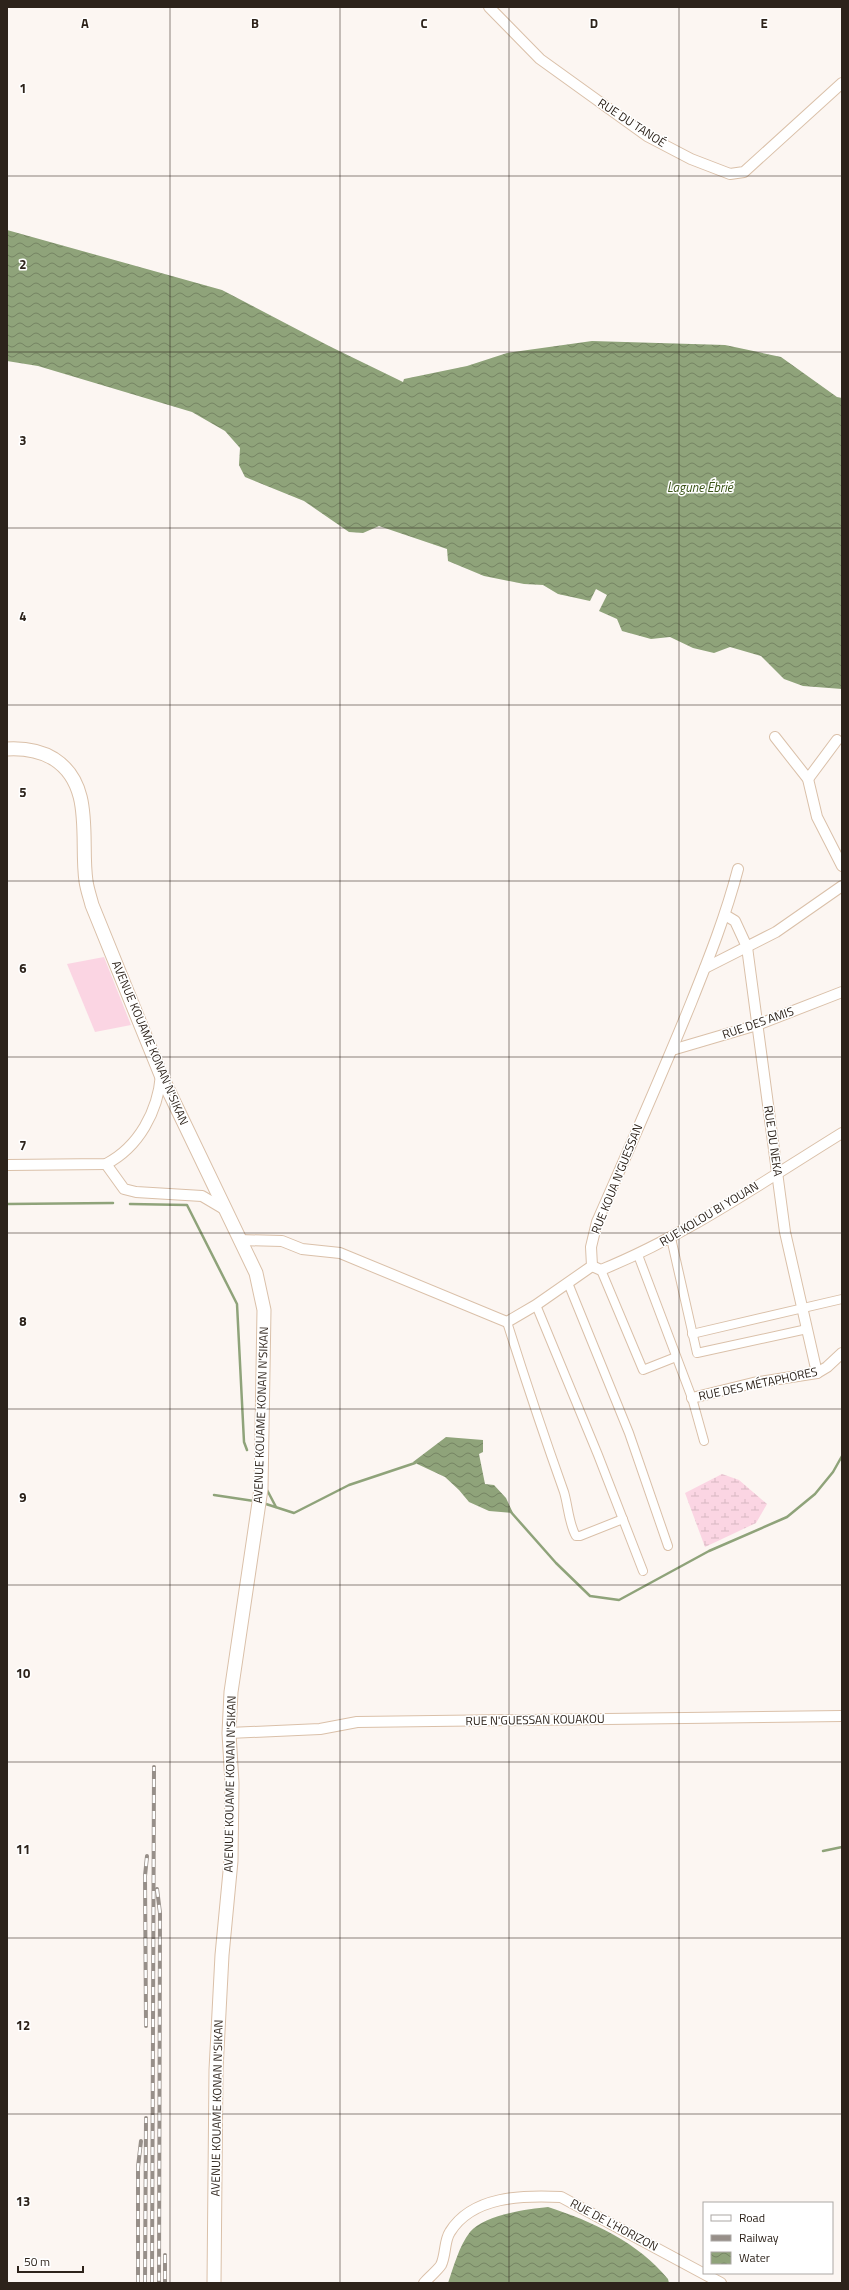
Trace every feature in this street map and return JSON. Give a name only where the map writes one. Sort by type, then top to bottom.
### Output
[{"type":"street","name":"RUE DU TANOÉ","points":[[489,7],[540,59],[647,136],[691,159],[730,174],[744,172],[842,83]]},
{"type":"street","points":[[775,737],[808,779],[817,817],[842,866]]},
{"type":"street","points":[[808,779],[837,740]]},
{"type":"street","name":"AVENUE KOUAME KONAN N'SIKAN","points":[[7,749],[34,750],[47,755],[62,764],[75,784],[81,801],[86,881],[92,905],[161,1075],[224,1210],[256,1273],[264,1310],[264,1403],[261,1489],[231,1692],[229,1733],[232,1783],[231,1861],[222,1954],[216,2070],[214,2283]]},
{"type":"street","name":"RUE KOUA N'GUESSAN","points":[[597,1268],[591,1247],[596,1222],[672,1050],[705,968],[725,915],[738,869]]},
{"type":"street","points":[[705,968],[776,932],[842,886]]},
{"type":"street","name":"RUE DU NEKA","points":[[725,915],[735,921],[747,947],[786,1232],[817,1373]]},
{"type":"street","name":"RUE DES AMIS","points":[[672,1050],[757,1025],[842,992]]},
{"type":"street","points":[[7,1165],[106,1164],[114,1160],[138,1138],[156,1104],[160,1092],[161,1075]]},
{"type":"street","name":"RUE KOLOU BI YOUAN","points":[[597,1268],[638,1255],[670,1238],[842,1133]]},
{"type":"street","points":[[106,1164],[124,1189],[136,1192],[202,1196],[224,1210]]},
{"type":"street","points":[[670,1238],[695,1351],[701,1353],[807,1329]]},
{"type":"street","points":[[239,1240],[282,1241],[302,1249],[340,1253],[507,1322]]},
{"type":"street","points":[[638,1255],[692,1398],[704,1441]]},
{"type":"street","points":[[507,1322],[536,1305],[568,1283],[597,1268],[643,1370],[676,1357]]},
{"type":"street","points":[[568,1283],[629,1433],[668,1546]]},
{"type":"street","points":[[692,1334],[842,1299]]},
{"type":"street","points":[[536,1305],[643,1571]]},
{"type":"street","points":[[507,1322],[526,1383],[569,1507],[576,1536],[580,1536],[623,1519]]},
{"type":"street","name":"RUE DES MÉTAPHORES","points":[[692,1398],[753,1383],[817,1373],[827,1368],[842,1353]]},
{"type":"street","name":"RUE N'GUESSAN KOUAKOU","points":[[229,1733],[320,1729],[357,1722],[842,1716]]},
{"type":"street","name":"RUE DE L'HORIZON","points":[[424,2283],[441,2264],[448,2234],[459,2219],[474,2210],[502,2199],[532,2196],[561,2197],[703,2273]]},
{"type":"street","name":"RUE DE L'HORIZON","points":[[704,2274],[721,2283]]},
{"type":"green space","points":[[104,957],[131,1025],[95,1032],[67,964]]},
{"type":"green space","points":[[722,1474],[739,1480],[767,1504],[756,1523],[705,1547],[685,1493]]},
{"type":"water","name":"Lagune Ébrié","points":[[7,230],[222,290],[329,346],[403,382],[404,379],[467,366],[507,353],[592,341],[725,345],[781,357],[837,397],[842,398],[842,689],[803,686],[784,679],[761,656],[730,647],[714,653],[693,648],[670,637],[651,639],[622,631],[617,619],[599,611],[607,595],[596,589],[590,601],[558,594],[543,585],[524,584],[484,576],[448,561],[447,549],[379,526],[363,533],[349,532],[304,501],[245,477],[239,465],[240,448],[225,431],[192,412],[38,366],[7,361]]},
{"type":"water","points":[[446,1437],[483,1440],[483,1452],[479,1454],[485,1484],[494,1485],[506,1498],[513,1513],[489,1511],[469,1502],[445,1477],[413,1462]]},
{"type":"water","points":[[548,2207],[598,2226],[629,2244],[656,2266],[668,2279],[669,2283],[448,2283],[463,2243],[470,2232],[477,2226],[485,2221],[506,2214]]},
{"type":"waterway","points":[[7,1204],[113,1203]]},
{"type":"waterway","points":[[130,1204],[187,1205],[237,1304],[244,1442],[247,1450]]},
{"type":"waterway","points":[[510,1511],[556,1563],[590,1596],[619,1600],[709,1551],[787,1517],[815,1494],[833,1472],[842,1456]]},
{"type":"waterway","points":[[266,1504],[294,1513],[349,1485],[415,1463]]},
{"type":"waterway","points":[[266,1488],[276,1507]]},
{"type":"waterway","points":[[214,1495],[254,1501]]},
{"type":"waterway","points":[[823,1851],[842,1847]]},
{"type":"railway","points":[[152,2283],[154,1767]]},
{"type":"railway","points":[[146,2026],[145,1876],[147,1856]]},
{"type":"railway","points":[[157,1889],[160,1913],[159,2283]]},
{"type":"railway","points":[[145,2283],[146,2118]]},
{"type":"railway","points":[[138,2283],[138,2167],[141,2141]]},
{"type":"railway","points":[[165,2255],[165,2283]]}]
